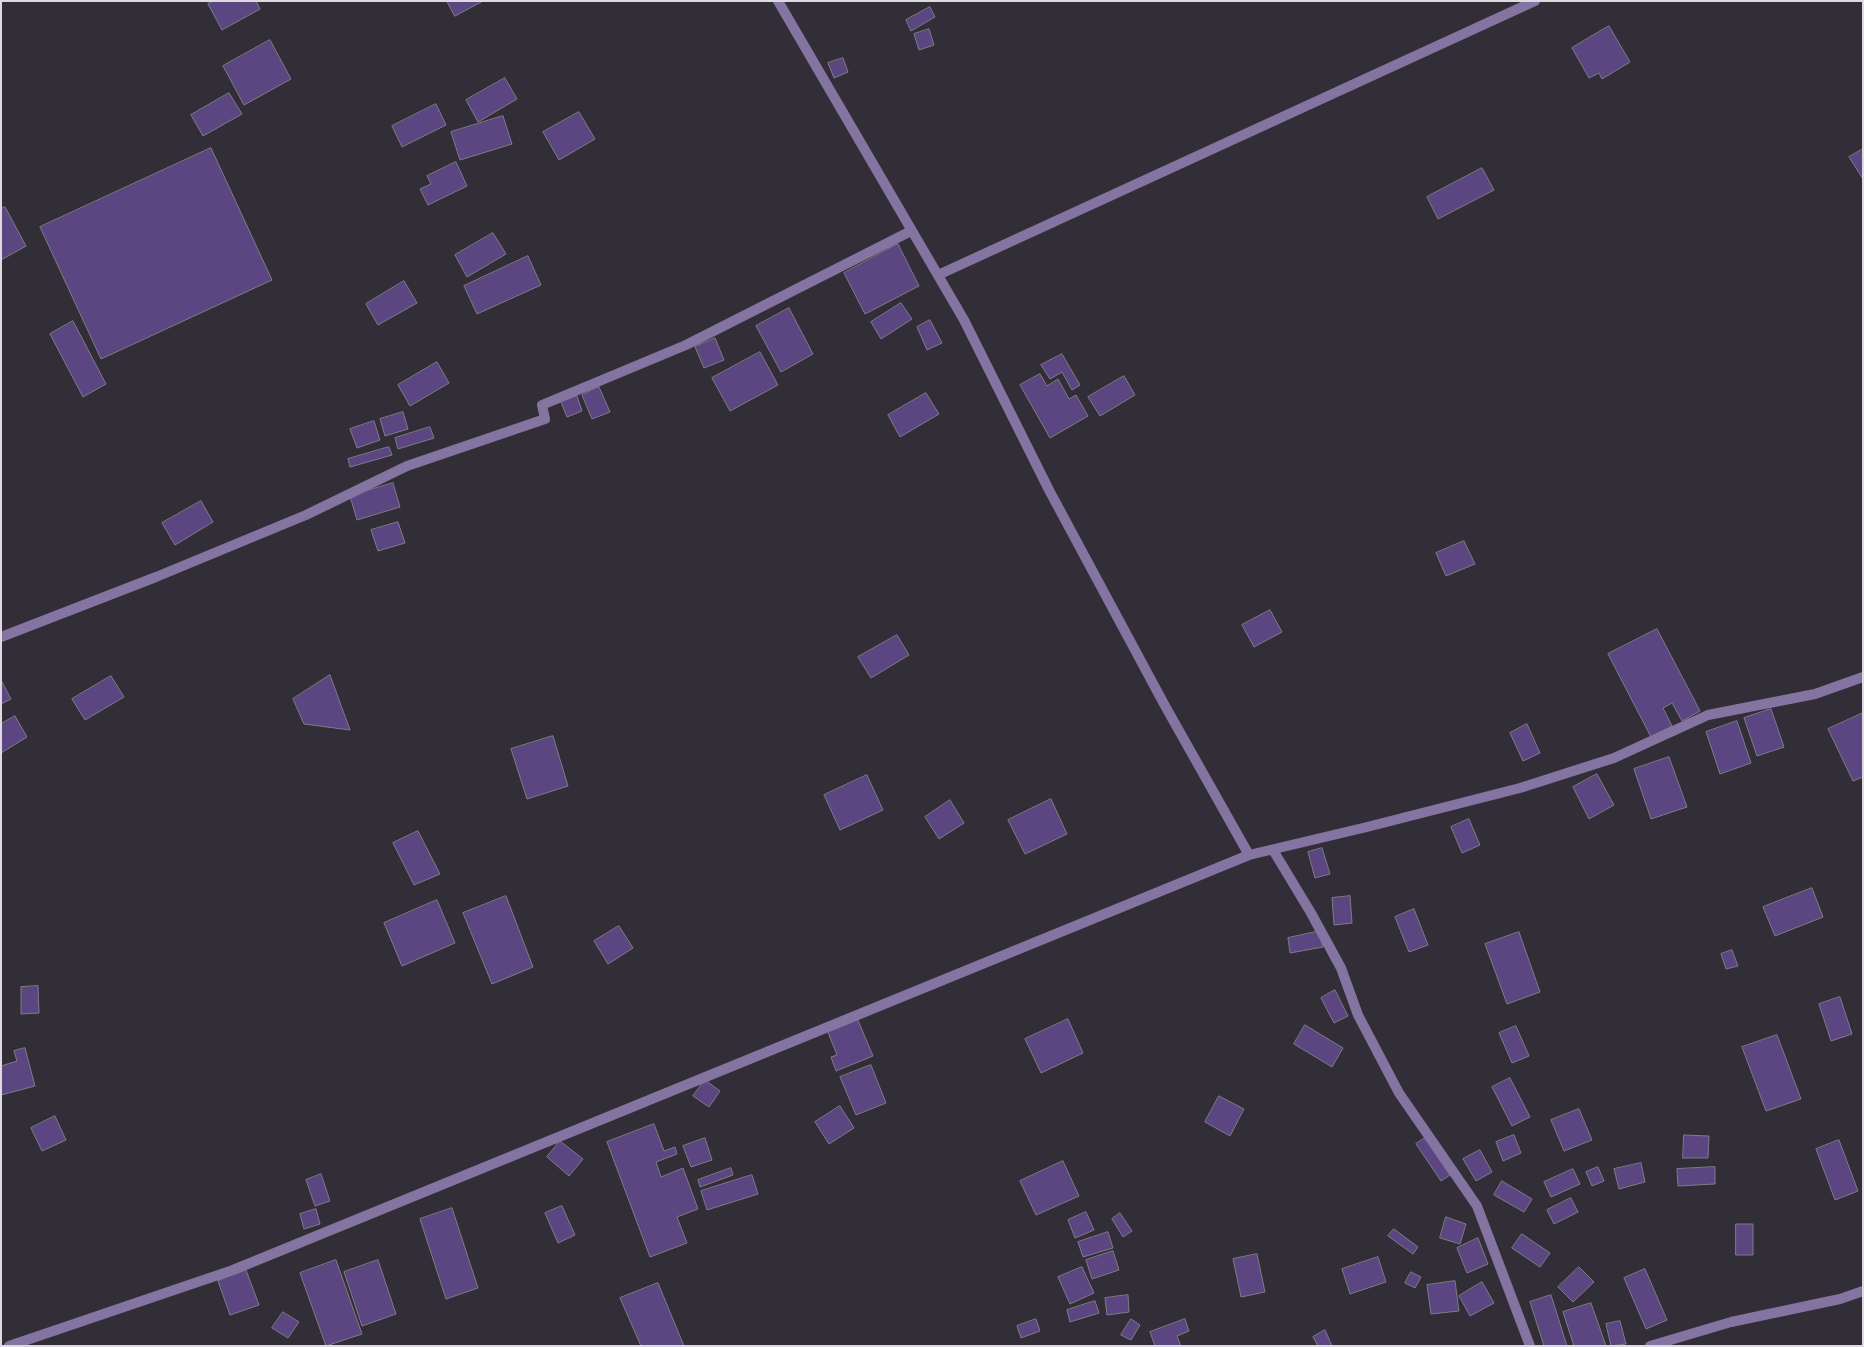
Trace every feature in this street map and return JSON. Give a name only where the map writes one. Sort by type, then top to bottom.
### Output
[{"type":"street","points":[[778,1],[964,320],[1062,516],[1249,855]]},
{"type":"street","points":[[938,276],[1535,1]]},
{"type":"street","points":[[1,637],[156,577],[306,515],[406,466],[545,419],[542,405],[686,345],[911,231]]},
{"type":"street","points":[[9,1346],[232,1270],[1249,855],[1367,828],[1520,788],[1614,758],[1708,716],[1815,694],[1863,677]]},
{"type":"street","points":[[1273,850],[1341,968],[1358,1015],[1399,1092],[1477,1206],[1530,1346]]},
{"type":"street","points":[[1650,1346],[1731,1322],[1840,1299],[1863,1291]]},
{"type":"building","points":[[214,1],[256,1],[260,9],[222,30],[208,4]]},
{"type":"building","points":[[447,1],[483,1],[455,16]]},
{"type":"building","points":[[930,7],[935,17],[911,31],[906,20]]},
{"type":"building","points":[[1609,26],[1630,62],[1602,79],[1599,73],[1589,78],[1572,48]]},
{"type":"building","points":[[929,29],[934,45],[919,50],[914,34]]},
{"type":"building","points":[[270,40],[291,79],[244,105],[223,66]]},
{"type":"building","points":[[843,58],[848,72],[834,78],[828,63]]},
{"type":"building","points":[[505,78],[517,99],[478,122],[466,100]]},
{"type":"building","points":[[229,93],[242,114],[203,136],[191,115]]},
{"type":"building","points":[[436,104],[446,125],[402,147],[392,126]]},
{"type":"building","points":[[579,112],[595,139],[559,160],[543,132]]},
{"type":"building","points":[[503,116],[512,144],[460,160],[451,132]]},
{"type":"building","points":[[211,148],[272,280],[101,359],[40,227]]},
{"type":"building","points":[[1863,149],[1863,179],[1849,157]]},
{"type":"building","points":[[456,162],[467,186],[428,205],[420,189],[431,184],[427,176]]},
{"type":"building","points":[[1482,168],[1494,190],[1438,219],[1427,197]]},
{"type":"building","points":[[5,207],[26,246],[1,260],[1,209]]},
{"type":"building","points":[[493,233],[506,254],[467,277],[455,255]]},
{"type":"building","points":[[898,244],[919,286],[865,314],[844,273]]},
{"type":"building","points":[[528,256],[541,285],[477,314],[464,286]]},
{"type":"building","points":[[404,281],[417,303],[378,325],[366,304]]},
{"type":"building","points":[[901,303],[912,319],[881,339],[871,322]]},
{"type":"building","points":[[789,308],[813,354],[781,372],[756,326]]},
{"type":"building","points":[[930,320],[942,343],[927,350],[917,327]]},
{"type":"building","points":[[73,321],[106,384],[83,397],[50,334]]},
{"type":"building","points":[[715,338],[724,360],[704,368],[695,347]]},
{"type":"building","points":[[760,352],[778,385],[730,411],[712,378]]},
{"type":"building","points":[[1062,354],[1080,385],[1072,390],[1062,372],[1050,379],[1041,365]]},
{"type":"building","points":[[437,362],[449,383],[410,406],[398,385]]},
{"type":"building","points":[[1040,374],[1047,386],[1058,379],[1069,399],[1076,395],[1088,416],[1050,438],[1020,385]]},
{"type":"building","points":[[1124,376],[1135,395],[1100,416],[1088,397]]},
{"type":"building","points":[[599,387],[610,412],[592,419],[582,395]]},
{"type":"building","points":[[926,393],[939,414],[900,437],[888,415]]},
{"type":"building","points":[[577,396],[582,411],[567,417],[561,402]]},
{"type":"building","points":[[403,412],[408,429],[385,436],[380,419]]},
{"type":"building","points":[[374,421],[380,440],[357,448],[350,429]]},
{"type":"building","points":[[430,427],[434,438],[398,449],[395,438]]},
{"type":"building","points":[[389,447],[392,455],[350,467],[348,459]]},
{"type":"building","points":[[393,483],[400,507],[357,520],[350,496]]},
{"type":"building","points":[[201,501],[213,522],[175,545],[162,523]]},
{"type":"building","points":[[398,522],[405,543],[378,551],[371,530]]},
{"type":"building","points":[[1464,541],[1475,564],[1446,576],[1436,553]]},
{"type":"building","points":[[1270,610],[1282,632],[1254,647],[1242,625]]},
{"type":"building","points":[[1657,629],[1700,711],[1682,721],[1672,703],[1663,708],[1672,726],[1651,737],[1608,654]]},
{"type":"building","points":[[897,635],[909,655],[871,678],[858,657]]},
{"type":"building","points":[[330,675],[350,730],[304,724],[293,699]]},
{"type":"building","points":[[111,676],[124,697],[85,720],[72,699]]},
{"type":"building","points":[[1,680],[11,699],[1,704]]},
{"type":"building","points":[[1771,709],[1784,747],[1757,756],[1744,718]]},
{"type":"building","points":[[1863,713],[1863,777],[1853,781],[1828,729]]},
{"type":"building","points":[[15,716],[27,737],[1,753],[1,724]]},
{"type":"building","points":[[1737,721],[1751,763],[1720,774],[1706,732]]},
{"type":"building","points":[[1527,724],[1540,753],[1523,761],[1510,733]]},
{"type":"building","points":[[553,736],[568,786],[527,799],[511,749]]},
{"type":"building","points":[[1669,757],[1687,807],[1651,819],[1634,769]]},
{"type":"building","points":[[1597,774],[1614,805],[1589,819],[1573,787]]},
{"type":"building","points":[[867,775],[883,810],[840,830],[824,795]]},
{"type":"building","points":[[1051,799],[1067,834],[1025,854],[1008,820]]},
{"type":"building","points":[[950,800],[964,823],[939,839],[925,817]]},
{"type":"building","points":[[1469,819],[1480,845],[1462,853],[1451,827]]},
{"type":"building","points":[[418,831],[440,874],[414,885],[393,843]]},
{"type":"building","points":[[1322,848],[1330,874],[1315,878],[1308,852]]},
{"type":"building","points":[[1812,888],[1823,917],[1775,936],[1763,907]]},
{"type":"building","points":[[506,896],[533,967],[492,984],[463,913]]},
{"type":"building","points":[[1350,896],[1352,923],[1334,925],[1332,898]]},
{"type":"building","points":[[437,900],[455,943],[402,966],[384,923]]},
{"type":"building","points":[[1414,909],[1428,945],[1409,952],[1395,917]]},
{"type":"building","points":[[619,926],[633,948],[608,964],[594,941]]},
{"type":"building","points":[[1320,931],[1323,947],[1290,953],[1288,938]]},
{"type":"building","points":[[1519,932],[1540,992],[1507,1004],[1485,944]]},
{"type":"building","points":[[1732,950],[1738,966],[1726,969],[1721,954]]},
{"type":"building","points":[[38,986],[39,1013],[21,1014],[21,987]]},
{"type":"building","points":[[1335,990],[1348,1016],[1334,1023],[1321,998]]},
{"type":"building","points":[[1840,997],[1852,1034],[1831,1041],[1819,1004]]},
{"type":"building","points":[[857,1018],[873,1056],[836,1071],[831,1057],[837,1055],[827,1030]]},
{"type":"building","points":[[1068,1019],[1083,1053],[1041,1073],[1025,1039]]},
{"type":"building","points":[[1305,1025],[1343,1048],[1332,1067],[1294,1044]]},
{"type":"building","points":[[1516,1026],[1529,1056],[1512,1063],[1499,1033]]},
{"type":"building","points":[[1777,1035],[1801,1099],[1766,1111],[1742,1047]]},
{"type":"building","points":[[25,1048],[35,1086],[1,1095],[1,1066],[17,1061],[14,1051]]},
{"type":"building","points":[[871,1065],[886,1103],[856,1115],[840,1077]]},
{"type":"building","points":[[1510,1078],[1530,1117],[1512,1126],[1492,1087]]},
{"type":"building","points":[[705,1080],[720,1091],[709,1107],[693,1096]]},
{"type":"building","points":[[1219,1096],[1244,1109],[1230,1136],[1205,1122]]},
{"type":"building","points":[[840,1106],[854,1128],[829,1144],[815,1122]]},
{"type":"building","points":[[1579,1109],[1592,1140],[1564,1151],[1551,1120]]},
{"type":"building","points":[[55,1116],[66,1140],[42,1151],[31,1128]]},
{"type":"building","points":[[654,1124],[664,1151],[675,1147],[677,1154],[656,1162],[661,1177],[683,1168],[698,1209],[677,1217],[687,1243],[650,1257],[607,1142]]},
{"type":"building","points":[[1514,1135],[1521,1153],[1503,1161],[1496,1142]]},
{"type":"building","points":[[1684,1135],[1709,1136],[1708,1158],[1683,1158]]},
{"type":"building","points":[[705,1138],[712,1160],[691,1167],[683,1146]]},
{"type":"building","points":[[1425,1138],[1450,1175],[1441,1181],[1416,1144]]},
{"type":"building","points":[[1839,1140],[1858,1191],[1835,1200],[1816,1149]]},
{"type":"building","points":[[560,1141],[583,1159],[569,1176],[547,1157]]},
{"type":"building","points":[[1480,1150],[1492,1172],[1476,1181],[1463,1159]]},
{"type":"building","points":[[1063,1161],[1079,1196],[1036,1215],[1020,1181]]},
{"type":"building","points":[[1641,1163],[1645,1182],[1619,1189],[1614,1169]]},
{"type":"building","points":[[1598,1167],[1604,1181],[1592,1186],[1586,1172]]},
{"type":"building","points":[[1715,1167],[1715,1184],[1678,1186],[1677,1169]]},
{"type":"building","points":[[731,1168],[733,1175],[700,1187],[698,1180]]},
{"type":"building","points":[[1573,1169],[1580,1184],[1551,1197],[1544,1182]]},
{"type":"building","points":[[321,1174],[330,1201],[315,1206],[306,1180]]},
{"type":"building","points":[[752,1175],[758,1194],[707,1210],[701,1191]]},
{"type":"building","points":[[1502,1181],[1532,1199],[1524,1212],[1494,1195]]},
{"type":"building","points":[[1571,1198],[1578,1212],[1554,1224],[1547,1210]]},
{"type":"building","points":[[562,1206],[575,1235],[558,1243],[545,1213]]},
{"type":"building","points":[[452,1208],[478,1288],[446,1299],[420,1219]]},
{"type":"building","points":[[316,1209],[320,1224],[304,1229],[300,1214]]},
{"type":"building","points":[[1086,1212],[1094,1230],[1075,1238],[1068,1220]]},
{"type":"building","points":[[1120,1213],[1132,1231],[1123,1237],[1112,1219]]},
{"type":"building","points":[[1446,1217],[1466,1224],[1460,1244],[1440,1238]]},
{"type":"building","points":[[1736,1224],[1753,1224],[1753,1255],[1736,1255]]},
{"type":"building","points":[[1394,1229],[1418,1247],[1413,1254],[1388,1236]]},
{"type":"building","points":[[1108,1232],[1113,1248],[1083,1257],[1078,1242]]},
{"type":"building","points":[[1522,1234],[1550,1253],[1540,1267],[1512,1248]]},
{"type":"building","points":[[1478,1238],[1488,1264],[1467,1273],[1457,1248]]},
{"type":"building","points":[[1113,1251],[1119,1270],[1092,1279],[1086,1260]]},
{"type":"building","points":[[1257,1254],[1265,1292],[1241,1297],[1233,1259]]},
{"type":"building","points":[[1378,1257],[1386,1282],[1350,1294],[1342,1269]]},
{"type":"building","points":[[336,1260],[362,1334],[326,1346],[300,1273]]},
{"type":"building","points":[[378,1260],[396,1314],[362,1326],[344,1272]]},
{"type":"building","points":[[1082,1267],[1094,1293],[1070,1304],[1058,1277]]},
{"type":"building","points":[[1579,1267],[1594,1282],[1573,1302],[1558,1287]]},
{"type":"building","points":[[1645,1269],[1667,1320],[1646,1329],[1624,1278]]},
{"type":"building","points":[[246,1270],[259,1305],[230,1315],[218,1281]]},
{"type":"building","points":[[1411,1272],[1421,1277],[1415,1288],[1405,1283]]},
{"type":"building","points":[[1455,1281],[1459,1311],[1431,1314],[1427,1285]]},
{"type":"building","points":[[1482,1282],[1494,1303],[1470,1316],[1459,1296]]},
{"type":"building","points":[[658,1283],[684,1346],[641,1346],[620,1298]]},
{"type":"building","points":[[1128,1295],[1129,1312],[1107,1315],[1105,1298]]},
{"type":"building","points":[[1551,1295],[1567,1346],[1544,1346],[1530,1302]]},
{"type":"building","points":[[1095,1301],[1099,1313],[1070,1322],[1067,1310]]},
{"type":"building","points":[[1591,1303],[1606,1346],[1574,1346],[1563,1312]]},
{"type":"building","points":[[283,1312],[299,1322],[288,1338],[272,1328]]},
{"type":"building","points":[[1036,1319],[1040,1331],[1021,1338],[1017,1326]]},
{"type":"building","points":[[1131,1319],[1140,1325],[1131,1340],[1121,1335]]},
{"type":"building","points":[[1185,1319],[1189,1331],[1177,1336],[1181,1346],[1155,1346],[1150,1332]]},
{"type":"building","points":[[1620,1321],[1626,1344],[1611,1346],[1606,1324]]},
{"type":"building","points":[[1325,1330],[1332,1346],[1318,1346],[1313,1337]]}]
